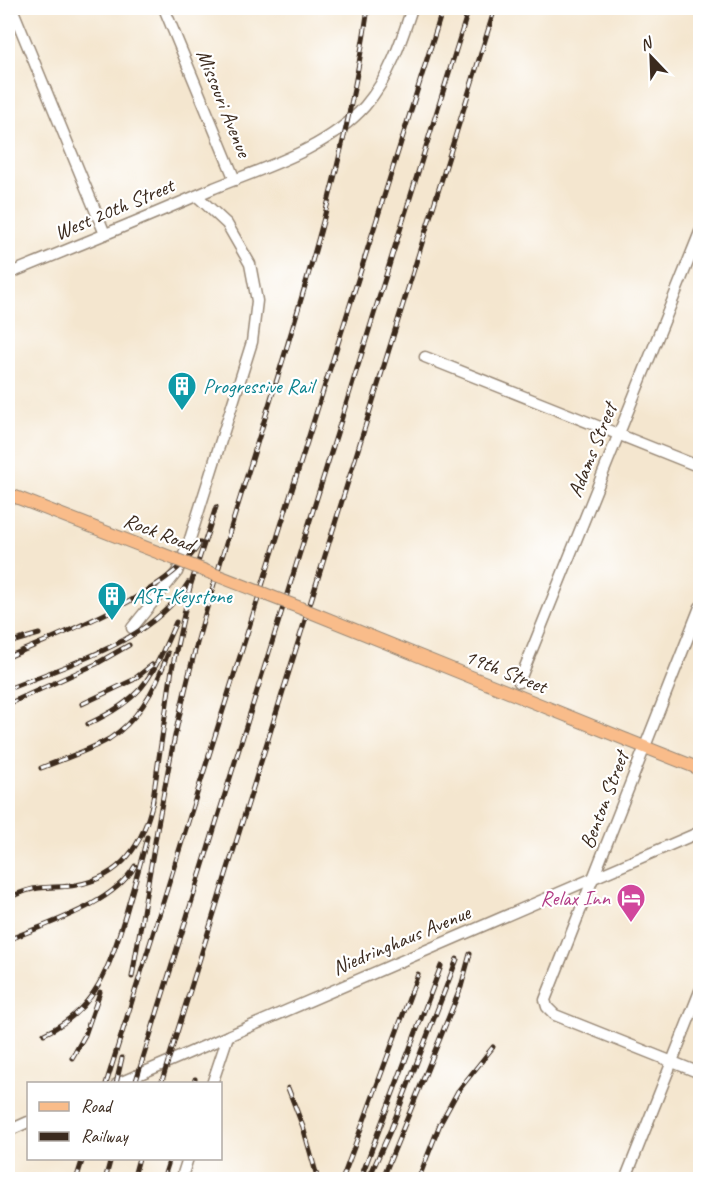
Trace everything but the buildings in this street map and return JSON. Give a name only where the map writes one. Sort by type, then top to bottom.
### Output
[{"type":"main road","name":"Rock Road","points":[[8,494],[297,607]]},
{"type":"main road","name":"19th Street","points":[[297,607],[700,770]]},
{"type":"street","name":"Missouri Avenue","points":[[164,8],[235,180]]},
{"type":"street","name":"West 20th Street","points":[[8,274],[198,196],[324,141],[356,114],[378,88],[391,65],[412,8]]},
{"type":"street","points":[[12,9],[105,234]]},
{"type":"street","points":[[132,628],[177,572],[252,342],[257,302],[250,264],[227,224],[198,196]]},
{"type":"street","name":"Adams Street","points":[[519,682],[700,232]]},
{"type":"street","points":[[425,357],[700,467]]},
{"type":"street","name":"Benton Street","points":[[672,1062],[555,1015],[547,1007],[546,993],[594,878],[700,607]]},
{"type":"street","name":"Niedringhaus Avenue","points":[[119,1082],[700,832]]},
{"type":"street","points":[[625,1179],[700,991]]},
{"type":"street","points":[[212,1082],[228,1036]]},
{"type":"street","points":[[672,1062],[700,1073]]},
{"type":"street","points":[[8,1131],[27,1122]]},
{"type":"street","points":[[181,1179],[187,1160]]},
{"type":"railway","points":[[132,977],[181,706],[226,542],[318,239],[355,86],[368,8]]},
{"type":"railway","points":[[107,1082],[443,8]]},
{"type":"railway","points":[[136,1082],[469,8]]},
{"type":"railway","points":[[162,1082],[495,8]]},
{"type":"railway","points":[[188,593],[216,507]]},
{"type":"railway","points":[[8,657],[84,624],[140,595],[165,579],[185,562],[200,543]]},
{"type":"railway","points":[[8,689],[82,660],[131,636],[153,621],[188,583]]},
{"type":"railway","points":[[152,805],[172,669],[190,587]]},
{"type":"railway","points":[[88,724],[123,704],[144,684],[160,657],[176,622]]},
{"type":"railway","points":[[8,643],[39,634]]},
{"type":"railway","points":[[8,704],[96,664],[129,645]]},
{"type":"railway","points":[[41,768],[93,747],[120,731],[146,701],[168,653]]},
{"type":"railway","points":[[82,704],[133,680],[152,665]]},
{"type":"railway","points":[[8,898],[35,889],[76,885],[106,875],[128,856],[136,844],[149,817],[153,801]]},
{"type":"railway","points":[[44,1034],[77,1012],[99,984],[120,932],[147,837]]},
{"type":"railway","points":[[8,940],[95,902],[125,880],[135,866]]},
{"type":"railway","points":[[382,1180],[461,987],[470,954]]},
{"type":"railway","points":[[368,1180],[391,1129],[457,959]]},
{"type":"railway","points":[[360,1180],[441,966]]},
{"type":"railway","points":[[342,1180],[418,974]]},
{"type":"railway","points":[[72,1058],[85,1035],[100,992]]},
{"type":"railway","points":[[418,1180],[440,1124],[458,1091],[493,1047]]},
{"type":"railway","points":[[116,1082],[122,1058]]},
{"type":"railway","points":[[288,1088],[303,1127],[318,1180]]},
{"type":"railway","points":[[76,1180],[82,1160]]},
{"type":"railway","points":[[105,1180],[110,1160]]},
{"type":"railway","points":[[133,1180],[138,1160]]},
{"type":"railway","points":[[163,1180],[169,1160]]},
{"type":"place","name":"Progressive Rail","points":[[182,412]]},
{"type":"place","name":"ASF-Keystone","points":[[112,622]]},
{"type":"place","name":"Relax Inn","points":[[631,924]]}]
